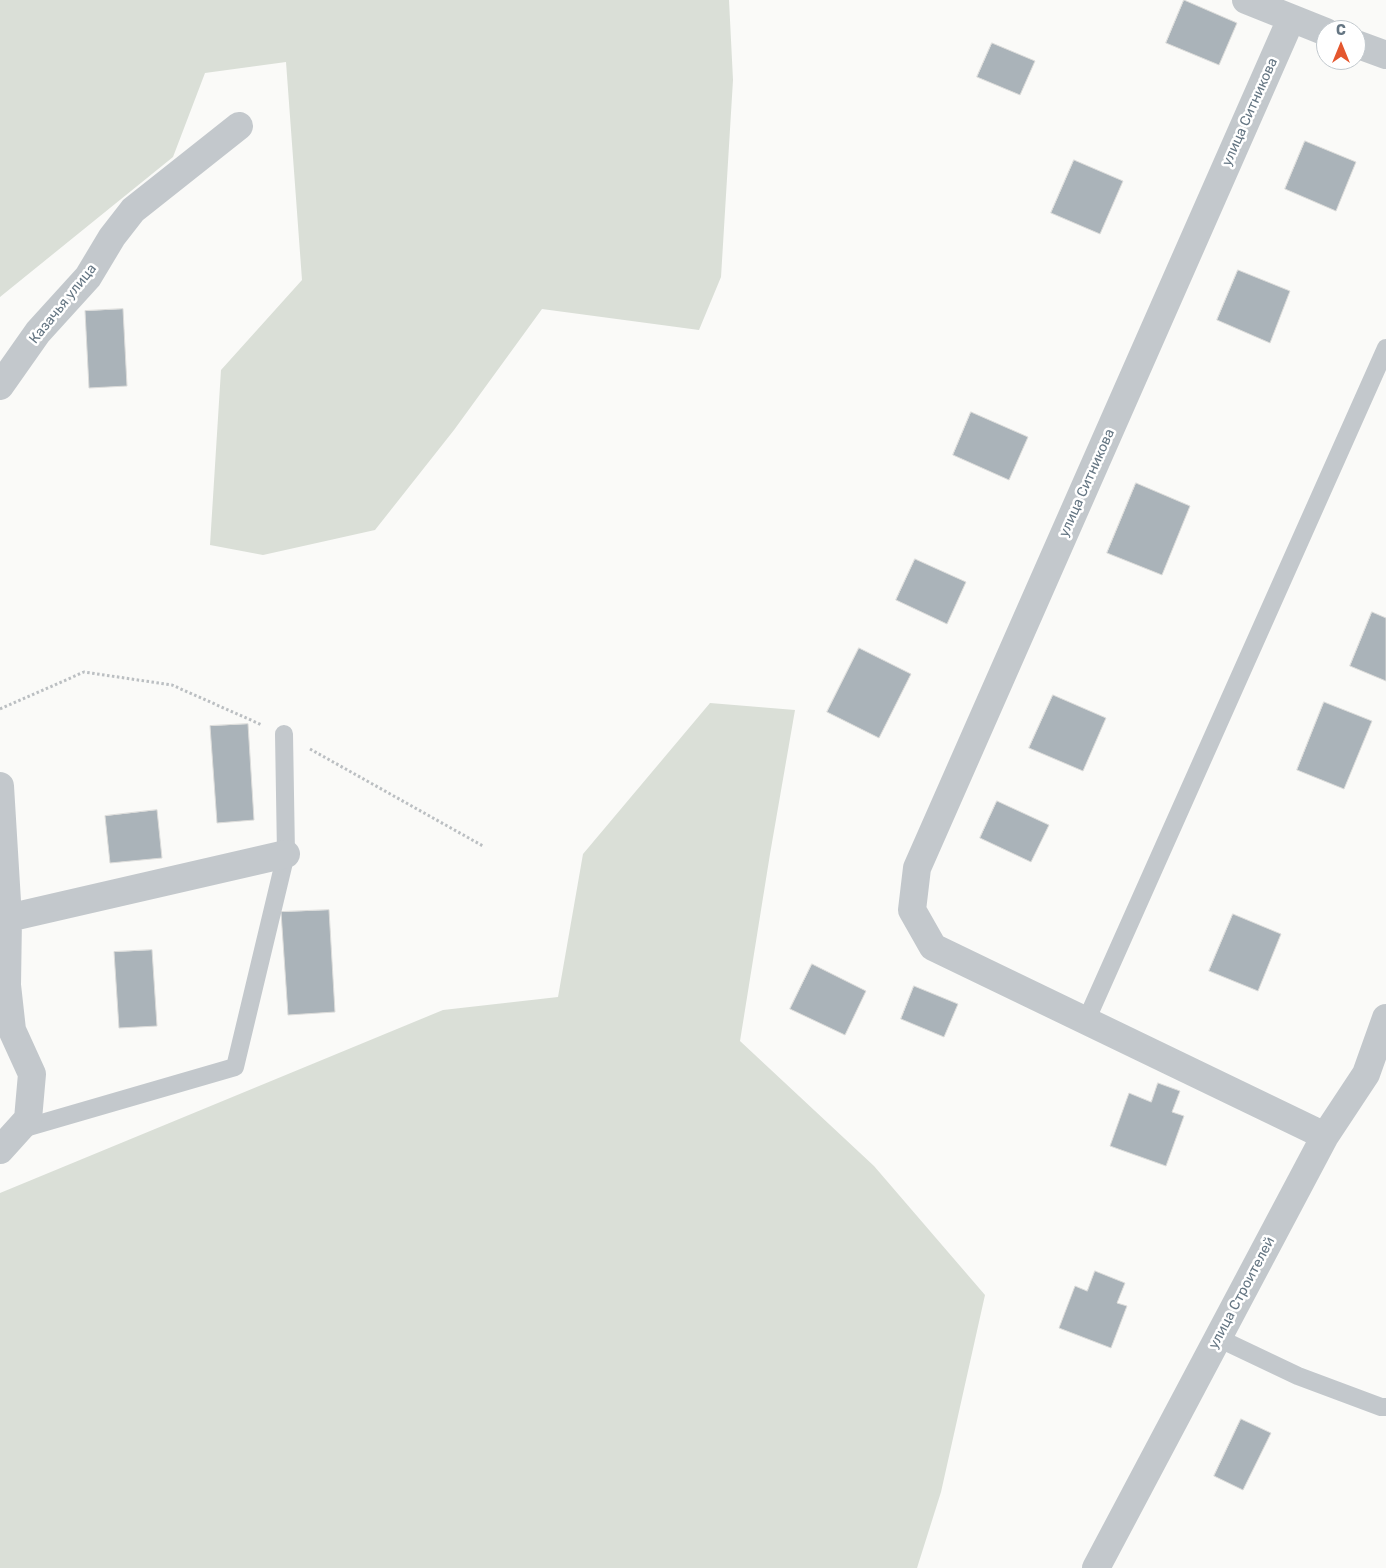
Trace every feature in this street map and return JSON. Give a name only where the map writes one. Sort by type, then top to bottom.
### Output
[{"type":"street","points":[[1246,0],[1291,20],[1316,29]]},
{"type":"street","name":"улица Ситникова","points":[[1086,1021],[933,947],[912,910],[917,868],[1291,20]]},
{"type":"street","points":[[1366,48],[1386,55]]},
{"type":"street","name":"Казачья улица","points":[[0,386],[38,332],[88,278],[112,237],[133,210],[239,126]]},
{"type":"street","points":[[0,786],[8,918],[7,985],[12,1030],[32,1074],[28,1119],[9,1140]]},
{"type":"street","points":[[8,918],[286,854]]},
{"type":"street","name":"улица Строителей","points":[[1096,1568],[1326,1136],[1366,1074],[1386,1018]]},
{"type":"street","points":[[1086,1021],[1326,1136]]},
{"type":"lane","points":[[1086,1021],[1386,348]]},
{"type":"lane","points":[[9,1140],[235,1067],[286,854],[284,734]]},
{"type":"lane","points":[[1218,1338],[1298,1376],[1386,1407]]},
{"type":"path","points":[[0,709],[84,672],[172,685],[284,734],[482,846]]},
{"type":"shaded area","points":[[0,0],[729,0],[733,80],[721,277],[699,330],[542,309],[454,430],[375,530],[263,555],[210,545],[221,370],[302,280],[286,62],[205,73],[173,157],[0,297]]},
{"type":"shaded area","points":[[710,703],[795,710],[740,1041],[874,1166],[985,1295],[941,1492],[917,1568],[0,1568],[0,1193],[443,1010],[558,997],[583,854]]},
{"type":"building","points":[[1184,0],[1237,23],[1219,65],[1166,43]]},
{"type":"building","points":[[992,43],[1035,61],[1020,95],[977,77]]},
{"type":"building","points":[[1305,141],[1356,162],[1336,211],[1285,189]]},
{"type":"building","points":[[1074,160],[1123,181],[1100,234],[1051,213]]},
{"type":"building","points":[[1238,270],[1290,291],[1270,343],[1217,320]]},
{"type":"building","points":[[123,309],[127,386],[89,388],[85,311]]},
{"type":"building","points":[[971,412],[1028,437],[1009,480],[953,455]]},
{"type":"building","points":[[1136,483],[1190,506],[1162,575],[1107,553]]},
{"type":"building","points":[[915,559],[966,582],[947,624],[896,600]]},
{"type":"building","points":[[1372,612],[1386,618],[1386,681],[1350,666]]},
{"type":"building","points":[[859,648],[911,674],[879,738],[827,712]]},
{"type":"building","points":[[1053,695],[1106,718],[1083,771],[1029,748]]},
{"type":"building","points":[[1324,702],[1372,721],[1344,789],[1297,770]]},
{"type":"building","points":[[248,724],[254,820],[217,823],[210,726]]},
{"type":"building","points":[[997,801],[1049,825],[1031,862],[980,838]]},
{"type":"building","points":[[157,810],[162,858],[110,863],[105,816]]},
{"type":"building","points":[[329,910],[335,1012],[288,1015],[281,912]]},
{"type":"building","points":[[1233,914],[1281,934],[1258,991],[1209,971]]},
{"type":"building","points":[[152,950],[157,1026],[119,1028],[114,952]]},
{"type":"building","points":[[812,964],[866,991],[845,1035],[790,1009]]},
{"type":"building","points":[[914,986],[958,1004],[944,1037],[901,1019]]},
{"type":"building","points":[[1158,1083],[1180,1091],[1172,1112],[1184,1116],[1166,1166],[1110,1146],[1129,1093],[1151,1102]]},
{"type":"building","points":[[1095,1271],[1125,1283],[1117,1303],[1127,1306],[1111,1348],[1059,1328],[1075,1286],[1087,1291]]},
{"type":"building","points":[[1241,1419],[1271,1433],[1243,1490],[1214,1476]]}]
